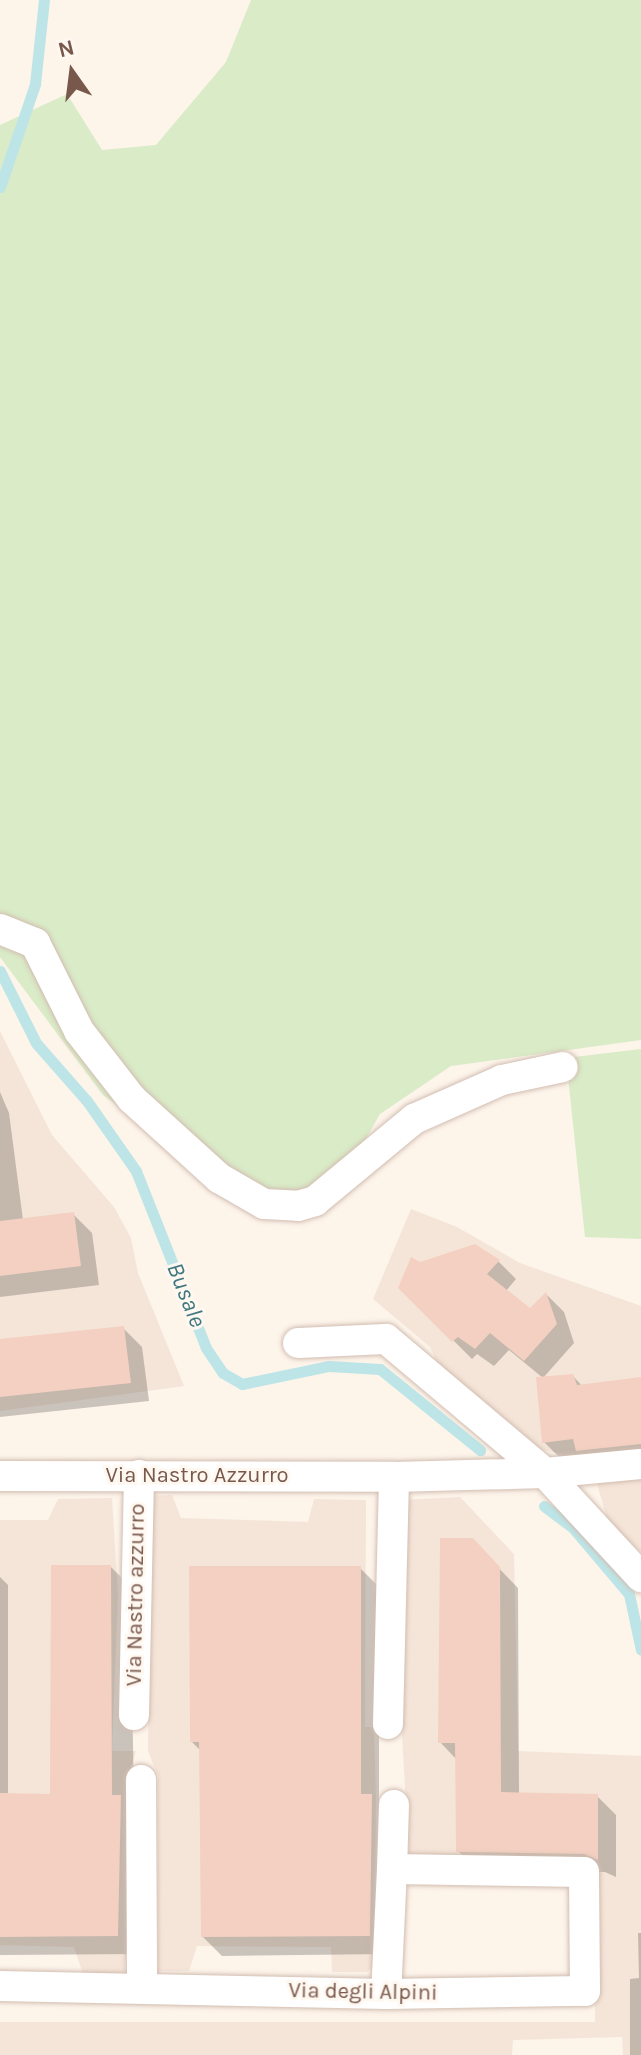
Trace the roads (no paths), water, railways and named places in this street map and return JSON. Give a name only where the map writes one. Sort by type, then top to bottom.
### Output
[{"type":"street","points":[[0,929],[35,943],[79,1031],[101,1065],[173,1140],[235,1189],[264,1204],[298,1206],[331,1192],[414,1119],[502,1080],[563,1067]]},
{"type":"street","points":[[298,1343],[386,1339],[545,1473],[641,1577]]},
{"type":"street","name":"Via Nastro Azzurro","points":[[0,1476],[394,1477],[545,1473],[641,1464]]},
{"type":"street","name":"Via Nastro azzurro","points":[[134,1715],[139,1475]]},
{"type":"street","points":[[388,1724],[394,1477]]},
{"type":"street","points":[[141,1780],[142,1986]]},
{"type":"street","points":[[386,1994],[394,1805]]},
{"type":"street","name":"Via degli Alpini","points":[[0,1986],[142,1986],[386,1994],[585,1991],[584,1872],[392,1869]]},
{"type":"waterway","name":"Busale","points":[[0,187],[35,84],[44,0]]},
{"type":"waterway","name":"Busale","points":[[0,971],[36,1043],[87,1101],[136,1171],[206,1348],[223,1373],[242,1384],[329,1366],[380,1369],[480,1450]]},
{"type":"waterway","name":"Busale","points":[[544,1506],[573,1528],[629,1594],[641,1650]]}]
